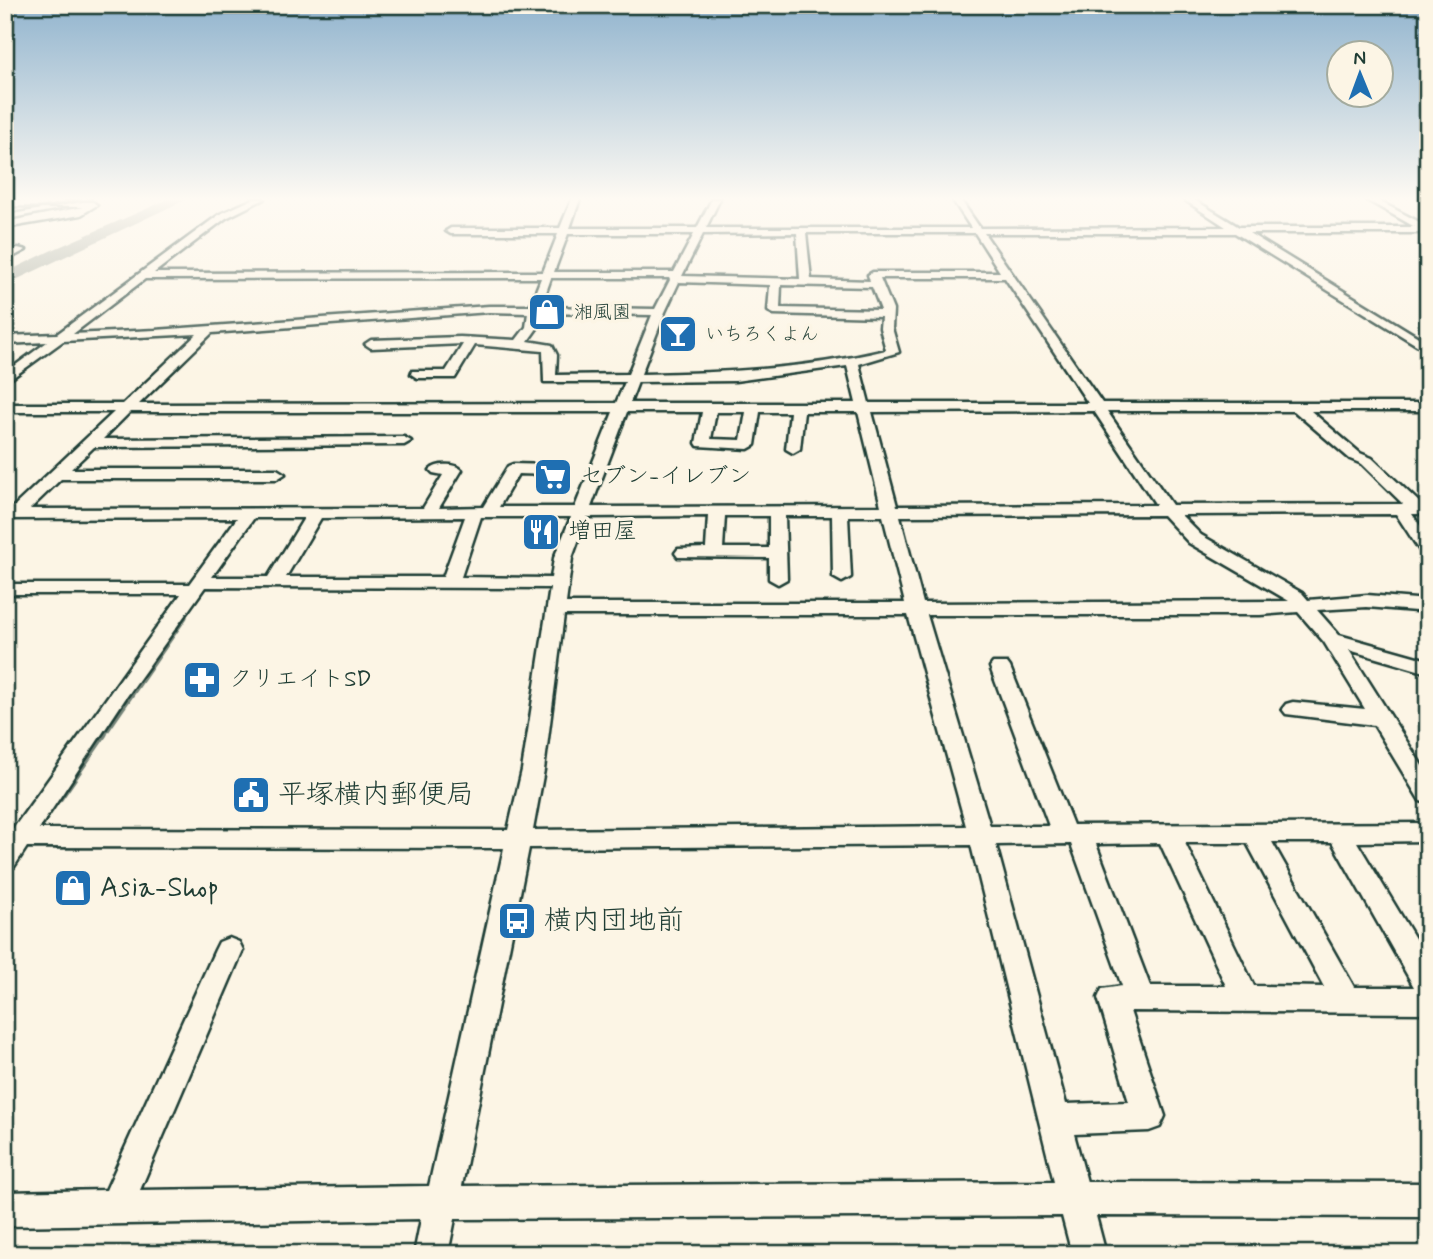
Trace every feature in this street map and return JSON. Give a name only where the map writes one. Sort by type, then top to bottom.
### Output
[{"type":"street","points":[[5,379],[168,258]]},
{"type":"street","points":[[519,344],[532,327],[535,308],[554,258]]},
{"type":"street","points":[[431,1254],[533,770],[563,558],[659,312],[685,258]]},
{"type":"street","points":[[804,258],[806,282]]},
{"type":"street","points":[[995,258],[1167,509],[1195,539],[1306,606],[1332,639],[1428,795]]},
{"type":"street","points":[[1283,258],[1428,348]]},
{"type":"street","points":[[143,276],[547,275],[876,284]]},
{"type":"street","points":[[371,344],[519,344],[548,348],[551,355],[549,379],[735,377],[852,362],[893,352],[886,328],[886,314],[873,275],[1007,275]]},
{"type":"street","points":[[776,282],[774,311],[886,314]]},
{"type":"street","points":[[5,340],[209,330],[392,314],[535,308],[659,312]]},
{"type":"street","points":[[10,514],[58,474],[209,330]]},
{"type":"street","points":[[417,374],[450,375],[470,343]]},
{"type":"street","points":[[852,362],[915,607],[981,835],[1089,1254]]},
{"type":"street","points":[[5,408],[1428,407]]},
{"type":"street","points":[[710,408],[703,443],[748,445],[754,408]]},
{"type":"street","points":[[793,449],[797,408]]},
{"type":"street","points":[[1299,408],[1355,456],[1367,461],[1415,509],[1428,550]]},
{"type":"street","points":[[90,443],[404,442]]},
{"type":"street","points":[[450,583],[482,512],[513,469],[550,471]]},
{"type":"street","points":[[428,512],[454,470],[438,470]]},
{"type":"street","points":[[58,474],[277,474]]},
{"type":"street","points":[[10,514],[1415,509]]},
{"type":"street","points":[[713,553],[717,511]]},
{"type":"street","points":[[778,511],[778,579]]},
{"type":"street","points":[[840,511],[842,577]]},
{"type":"street","points":[[5,860],[13,838],[250,512]]},
{"type":"street","points":[[274,582],[316,512]]},
{"type":"street","points":[[684,553],[778,553]]},
{"type":"street","points":[[5,589],[274,582],[558,583]]},
{"type":"street","points":[[554,609],[1260,609],[1367,601],[1428,606]]},
{"type":"street","points":[[1332,639],[1428,667]]},
{"type":"street","points":[[1000,667],[1141,998]]},
{"type":"street","points":[[1293,709],[1380,718]]},
{"type":"street","points":[[1339,832],[1428,986]]},
{"type":"street","points":[[13,838],[518,839],[1428,832]]},
{"type":"street","points":[[1254,833],[1346,1000]]},
{"type":"street","points":[[1168,834],[1246,999]]},
{"type":"street","points":[[117,1207],[229,950]]},
{"type":"street","points":[[1053,1119],[1149,1116],[1112,998],[1428,1000]]},
{"type":"street","points":[[5,1209],[441,1200],[1428,1200]]},
{"type":"waterway","points":[[5,280],[48,258]]},
{"type":"waterway","points":[[103,736],[185,617]]},
{"type":"waterway","points":[[59,799],[104,734]]},
{"type":"waterway","points":[[5,877],[14,864]]},
{"type":"place","name":"湘風園","points":[[547,312]]},
{"type":"place","name":"いちろくよん","points":[[678,334]]},
{"type":"place","name":"セブン-イレブン","points":[[553,477]]},
{"type":"place","name":"増田屋","points":[[541,532]]},
{"type":"place","name":"クリエイトSD","points":[[202,680]]},
{"type":"place","name":"平塚横内郵便局","points":[[251,795]]},
{"type":"place","name":"Asia-Shop","points":[[73,888]]},
{"type":"place","name":"横内団地前","points":[[517,921]]}]
